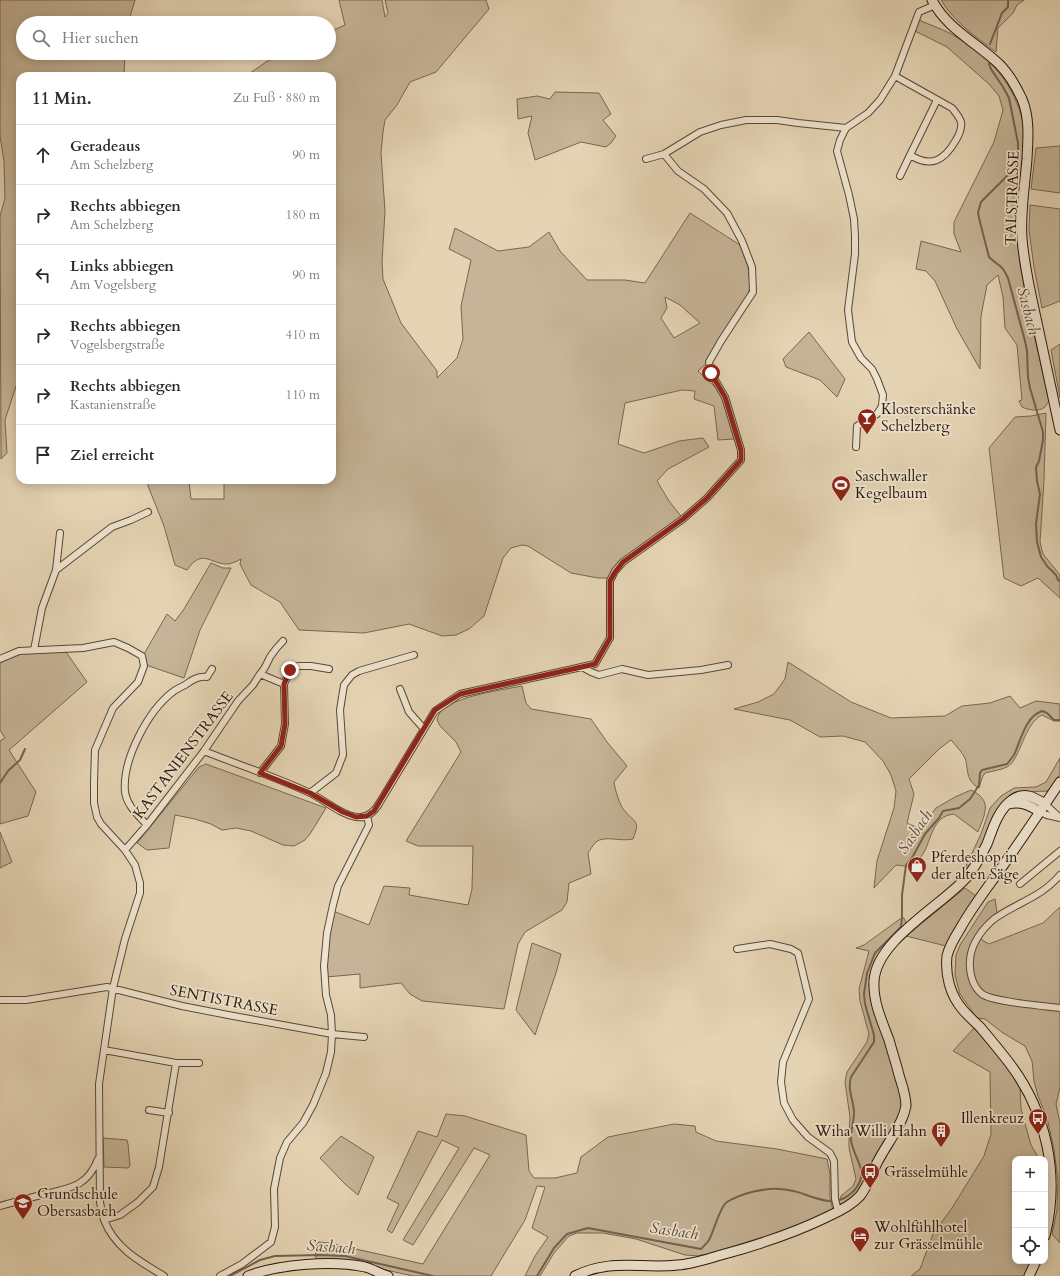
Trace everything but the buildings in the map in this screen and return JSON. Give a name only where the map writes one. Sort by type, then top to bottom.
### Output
[{"type":"main road","name":"TALSTRASSE","points":[[933,3],[950,25],[1000,64],[1012,79],[1023,101],[1029,134],[1022,213],[1022,237],[1027,279],[1060,430]]},
{"type":"main road","points":[[1047,1228],[1051,1205],[1051,1174],[1048,1150],[1037,1110],[1028,1092],[1011,1065],[962,1009],[952,993],[947,975],[948,956],[956,935],[967,916],[1060,782]]},
{"type":"main road","points":[[575,1276],[596,1268],[614,1265],[676,1266],[690,1264],[785,1235],[836,1205],[851,1203],[861,1195],[876,1164],[902,1119],[906,1107],[904,1092],[876,1000],[874,981],[877,968],[882,957],[904,932],[966,878],[978,862],[1000,813],[1013,799],[1026,795],[1035,797],[1045,804]]},
{"type":"main road","points":[[1007,805],[1021,803],[1040,812]]},
{"type":"main road","points":[[248,1276],[270,1269],[290,1266],[334,1264],[365,1268],[388,1276]]},
{"type":"main road","points":[[1029,1276],[1035,1264]]},
{"type":"street","points":[[856,447],[856,426],[877,414],[882,406],[883,395],[877,378],[861,358],[852,342],[848,310],[856,254],[855,236],[849,195],[837,151],[840,140],[846,128],[868,113],[880,100],[895,76],[920,12],[933,3]]},
{"type":"street","points":[[895,76],[952,108],[958,114],[961,122],[958,136],[946,155],[930,162],[920,161],[910,155]]},
{"type":"street","points":[[900,176],[937,100]]},
{"type":"street","points":[[646,159],[664,154],[700,132],[721,125],[746,120],[777,120],[846,128]]},
{"type":"street","points":[[204,751],[310,793],[343,812],[356,817],[367,816],[374,811],[380,802],[435,710],[460,694],[595,664],[610,638],[610,581],[615,572],[623,562],[683,519],[707,498],[741,460],[741,450],[725,397],[711,373],[709,362],[753,292],[752,267],[742,241],[727,213],[704,189],[678,172],[664,154]]},
{"type":"street","points":[[56,570],[112,527],[148,512]]},
{"type":"street","points":[[34,650],[42,608],[56,570],[60,532]]},
{"type":"street","name":"KASTANIENSTRASSE","points":[[125,850],[147,825],[204,751],[238,701],[253,685],[274,652],[283,641]]},
{"type":"street","points":[[0,659],[19,651],[83,648],[114,642],[142,656],[144,666],[138,682],[113,708],[95,750],[94,796],[97,817],[100,824],[125,850],[135,865],[140,883],[140,893],[125,939],[113,988],[99,1084],[100,1202],[104,1220],[114,1239],[132,1256],[164,1276]]},
{"type":"street","points":[[310,793],[336,773],[343,755],[340,710],[344,685],[352,675],[359,671],[414,655]]},
{"type":"street","points":[[582,667],[599,675],[622,669],[648,675],[701,670],[728,665]]},
{"type":"street","points":[[260,773],[281,746],[285,724],[284,684],[290,670],[298,666],[329,668]]},
{"type":"street","points":[[147,825],[131,808],[126,794],[125,776],[142,728],[156,708],[173,691],[199,676],[207,677],[212,669]]},
{"type":"street","points":[[260,674],[284,684]]},
{"type":"street","points":[[400,689],[409,712],[424,729]]},
{"type":"street","points":[[1045,804],[1060,818]]},
{"type":"street","points":[[1040,812],[1060,818]]},
{"type":"street","points":[[220,1276],[242,1264],[271,1242],[275,1227],[274,1190],[280,1158],[286,1142],[303,1123],[313,1105],[326,1073],[331,1052],[332,1034],[331,1015],[326,995],[324,966],[327,933],[338,886],[369,825],[367,816]]},
{"type":"street","points":[[1020,884],[1060,852]]},
{"type":"street","points":[[1060,874],[1042,891],[994,919],[982,931],[973,948],[970,958],[972,980],[981,993],[991,999],[1060,1008]]},
{"type":"street","points":[[737,949],[770,944],[791,949],[798,953],[809,999],[783,1062],[781,1082],[784,1103],[793,1120],[808,1137],[830,1153],[834,1161],[836,1205]]},
{"type":"street","name":"SENTISTRASSE","points":[[0,1000],[26,1000],[102,987],[113,988],[190,1007],[332,1034],[364,1037]]},
{"type":"street","points":[[104,1050],[176,1063],[199,1063]]},
{"type":"street","points":[[104,1220],[120,1215],[138,1202],[153,1187],[159,1167],[176,1063]]},
{"type":"street","points":[[150,1110],[168,1113]]},
{"type":"street","points":[[0,1206],[76,1186],[94,1169],[99,1154]]},
{"type":"shaded area","points":[[0,0],[135,0],[130,16],[16,16],[16,60],[125,60],[124,72],[16,72],[16,386],[5,420],[7,453],[1,459],[0,216],[5,198],[4,161],[0,136]]},
{"type":"shaded area","points":[[339,0],[382,0],[385,17],[388,13],[385,0],[486,0],[489,9],[436,72],[410,82],[397,105],[385,120],[383,132],[381,153],[385,211],[382,262],[383,279],[401,323],[437,371],[437,378],[457,358],[463,339],[461,306],[471,260],[449,249],[455,228],[498,251],[529,247],[549,232],[560,251],[587,280],[625,280],[645,283],[690,213],[740,245],[748,267],[750,286],[748,297],[720,338],[706,364],[698,371],[717,389],[724,402],[734,439],[718,440],[714,406],[694,399],[695,391],[682,390],[625,403],[618,444],[644,453],[679,441],[703,438],[709,447],[668,469],[657,481],[669,501],[684,520],[619,562],[609,578],[598,578],[571,573],[528,546],[522,545],[511,548],[503,558],[484,616],[469,629],[456,635],[442,636],[409,624],[364,633],[299,630],[280,602],[251,585],[240,564],[241,559],[234,563],[222,564],[202,558],[193,563],[187,570],[175,565],[164,526],[148,486],[148,484],[189,484],[191,499],[224,499],[224,484],[336,484],[336,72],[252,72],[270,60],[336,60],[336,29],[345,25]],"holes":[[[665,297],[680,305],[700,323],[674,338],[661,318],[667,308]]]},
{"type":"shaded area","points":[[941,0],[1024,0],[1017,5],[1013,13],[998,28],[996,52],[973,35],[959,22]]},
{"type":"shaded area","points":[[919,20],[953,35],[971,47],[994,67],[1011,90],[1022,118],[1025,134],[1018,239],[1020,264],[1029,312],[1049,401],[1043,409],[1040,410],[1030,410],[1024,408],[1019,401],[1022,400],[1017,345],[1005,328],[1003,297],[998,275],[987,285],[981,316],[980,369],[957,329],[935,281],[926,271],[916,269],[921,241],[961,252],[954,234],[954,222],[994,142],[1003,110],[999,96],[989,84],[947,47],[915,31]]},
{"type":"shaded area","points":[[555,92],[599,93],[611,114],[603,120],[616,136],[611,143],[606,147],[581,142],[535,160],[528,133],[532,116],[518,119],[517,99],[537,96],[550,99]]},
{"type":"shaded area","points":[[1060,146],[1060,193],[1031,189],[1036,148]]},
{"type":"shaded area","points":[[1030,205],[1060,209],[1060,301],[1042,308],[1029,230]]},
{"type":"shaded area","points":[[809,332],[845,379],[837,397],[820,380],[786,367],[783,359]]},
{"type":"shaded area","points":[[1060,344],[1060,398],[1051,350]]},
{"type":"shaded area","points":[[1046,413],[1040,542],[1043,554],[1060,575],[1060,598],[1038,578],[1021,586],[1004,578],[989,448],[1015,417]]},
{"type":"shaded area","points":[[211,563],[223,568],[231,568],[200,630],[184,678],[146,665],[144,654],[167,614],[175,621],[184,609]]},
{"type":"shaded area","points":[[66,652],[87,682],[9,750],[36,792],[28,816],[0,824],[0,741],[5,738],[0,730],[0,662],[23,653]]},
{"type":"shaded area","points":[[788,662],[851,702],[891,718],[945,716],[962,706],[990,703],[1010,696],[1020,708],[1036,701],[1060,704],[1060,721],[1054,721],[1042,715],[1030,726],[1012,763],[1005,768],[985,773],[979,788],[971,782],[968,775],[965,758],[951,740],[939,749],[909,779],[914,794],[907,823],[920,829],[936,808],[971,790],[978,794],[985,803],[985,813],[978,832],[954,814],[941,819],[934,829],[923,854],[913,867],[896,865],[874,888],[877,861],[894,808],[896,791],[891,775],[883,761],[865,742],[843,736],[820,737],[790,720],[734,709],[758,702],[774,694],[785,679]]},
{"type":"shaded area","points":[[522,686],[526,703],[531,709],[591,719],[607,742],[627,766],[614,782],[622,807],[636,824],[633,839],[604,839],[596,842],[588,853],[591,874],[569,883],[567,902],[562,910],[525,932],[518,944],[504,1009],[422,1001],[410,994],[401,983],[360,988],[360,974],[326,977],[326,958],[333,911],[369,925],[384,886],[410,888],[409,895],[468,905],[472,889],[473,846],[418,846],[406,841],[461,752],[456,742],[440,726],[437,720],[441,711],[450,704],[459,700]]},
{"type":"shaded area","points":[[1060,758],[1060,774],[1048,791],[1014,794],[1004,800],[999,806],[981,850],[966,874],[965,868],[981,834],[990,808],[1001,796],[1014,788],[1036,787],[1046,782]]},
{"type":"shaded area","points":[[206,764],[326,808],[305,840],[294,846],[283,845],[251,831],[236,828],[222,830],[211,824],[175,815],[169,848],[147,850],[137,843],[199,767]]},
{"type":"shaded area","points":[[0,832],[12,862],[0,868]]},
{"type":"shaded area","points":[[965,888],[976,896],[954,929],[946,946],[906,936]]},
{"type":"shaded area","points":[[995,899],[997,913],[977,937],[989,944],[1043,923],[1060,907],[1060,1087],[1056,1104],[1060,1123],[1060,1243],[1052,1234],[1057,1210],[1058,1181],[1054,1149],[1047,1118],[1034,1081],[1032,1061],[1025,1046],[1003,1033],[985,1019],[977,1018],[960,994],[955,975],[956,955],[960,945],[988,902]]},
{"type":"shaded area","points":[[904,918],[906,923],[881,952],[871,981],[903,1103],[900,1118],[860,1190],[852,1200],[842,1205],[839,1203],[841,1196],[853,1186],[856,1179],[849,1148],[850,1117],[845,1082],[847,1072],[867,1042],[869,1034],[860,1001],[859,989],[869,951],[856,948],[864,945],[900,919]]},
{"type":"shaded area","points":[[532,943],[561,954],[535,1035],[516,1010]]},
{"type":"shaded area","points":[[974,1028],[1009,1069],[1020,1088],[1021,1109],[1031,1145],[1037,1156],[1012,1156],[1012,1264],[1031,1264],[1024,1276],[911,1276],[920,1269],[933,1234],[952,1208],[984,1156],[991,1134],[990,1072],[953,1051]]},
{"type":"shaded area","points":[[446,1114],[465,1116],[526,1135],[529,1171],[534,1178],[555,1178],[577,1173],[581,1157],[608,1137],[674,1124],[695,1126],[696,1132],[716,1141],[777,1149],[827,1159],[830,1174],[830,1199],[833,1210],[819,1218],[751,1244],[700,1256],[685,1255],[636,1239],[603,1233],[577,1233],[569,1236],[554,1253],[540,1276],[525,1276],[535,1256],[548,1237],[532,1228],[545,1187],[537,1186],[525,1220],[491,1276],[413,1276],[350,1262],[318,1260],[316,1258],[315,1246],[319,1242],[423,1264],[490,1155],[474,1148],[413,1245],[403,1240],[459,1148],[442,1140],[392,1233],[387,1230],[399,1204],[387,1198],[418,1131],[437,1137]]},
{"type":"shaded area","points":[[341,1136],[374,1157],[358,1195],[320,1158]]},
{"type":"shaded area","points":[[103,1138],[127,1140],[130,1166],[128,1168],[104,1167]]},
{"type":"waterway","name":"Sasbach","points":[[990,44],[1002,13],[1008,7],[1008,0]]},
{"type":"waterway","name":"Sasbach","points":[[989,64],[1009,98],[1018,143],[1018,151],[1016,164],[1012,171],[981,202],[978,213],[989,257],[1003,269],[1008,278],[1025,341],[1030,388],[1043,432],[1039,461],[1036,467],[1040,494],[1036,524],[1037,542],[1041,557],[1060,581]]},
{"type":"waterway","name":"Sasbach","points":[[537,1276],[554,1248],[567,1234],[588,1228],[701,1249],[709,1240],[724,1204],[739,1196],[760,1190],[780,1189],[799,1192],[825,1201],[835,1201],[844,1198],[853,1192],[861,1178],[861,1169],[851,1140],[854,1113],[850,1082],[851,1077],[874,1042],[874,1035],[865,1004],[864,994],[867,973],[875,953],[901,927],[902,895],[906,865],[913,856],[925,834],[943,811],[959,808],[970,799],[979,785],[980,773],[982,770],[1007,764],[1014,755],[1024,730],[1031,718],[1042,711],[1047,713],[1054,720],[1060,720]]},
{"type":"waterway","points":[[0,783],[8,771],[20,760],[25,749]]},
{"type":"waterway","name":"Sasbach","points":[[230,1276],[260,1260],[275,1256],[320,1255],[345,1256],[433,1276]]},
{"type":"place","name":"Klosterschänke Schelzberg","points":[[867,435]]},
{"type":"place","name":"Saschwaller Kegelbaum","points":[[841,502]]},
{"type":"place","name":"Pferdeshop in der alten Säge","points":[[917,883]]},
{"type":"place","name":"Illenkreuz","points":[[1038,1135]]},
{"type":"place","name":"Wiha Willi Hahn","points":[[941,1148]]},
{"type":"place","name":"Grässelmühle","points":[[870,1189]]},
{"type":"place","name":"Grundschule Obersasbach","points":[[23,1220]]},
{"type":"place","name":"Wohlfühlhotel zur Grässelmühle","points":[[860,1253]]},
{"type":"route","points":[[290,670],[284,684],[285,724],[281,746],[260,773],[310,793],[343,812],[356,817],[367,816],[374,811],[435,710],[460,694],[595,664],[610,638],[610,581],[615,572],[623,562],[683,519],[707,498],[741,460],[741,450],[725,397],[711,373]]}]
